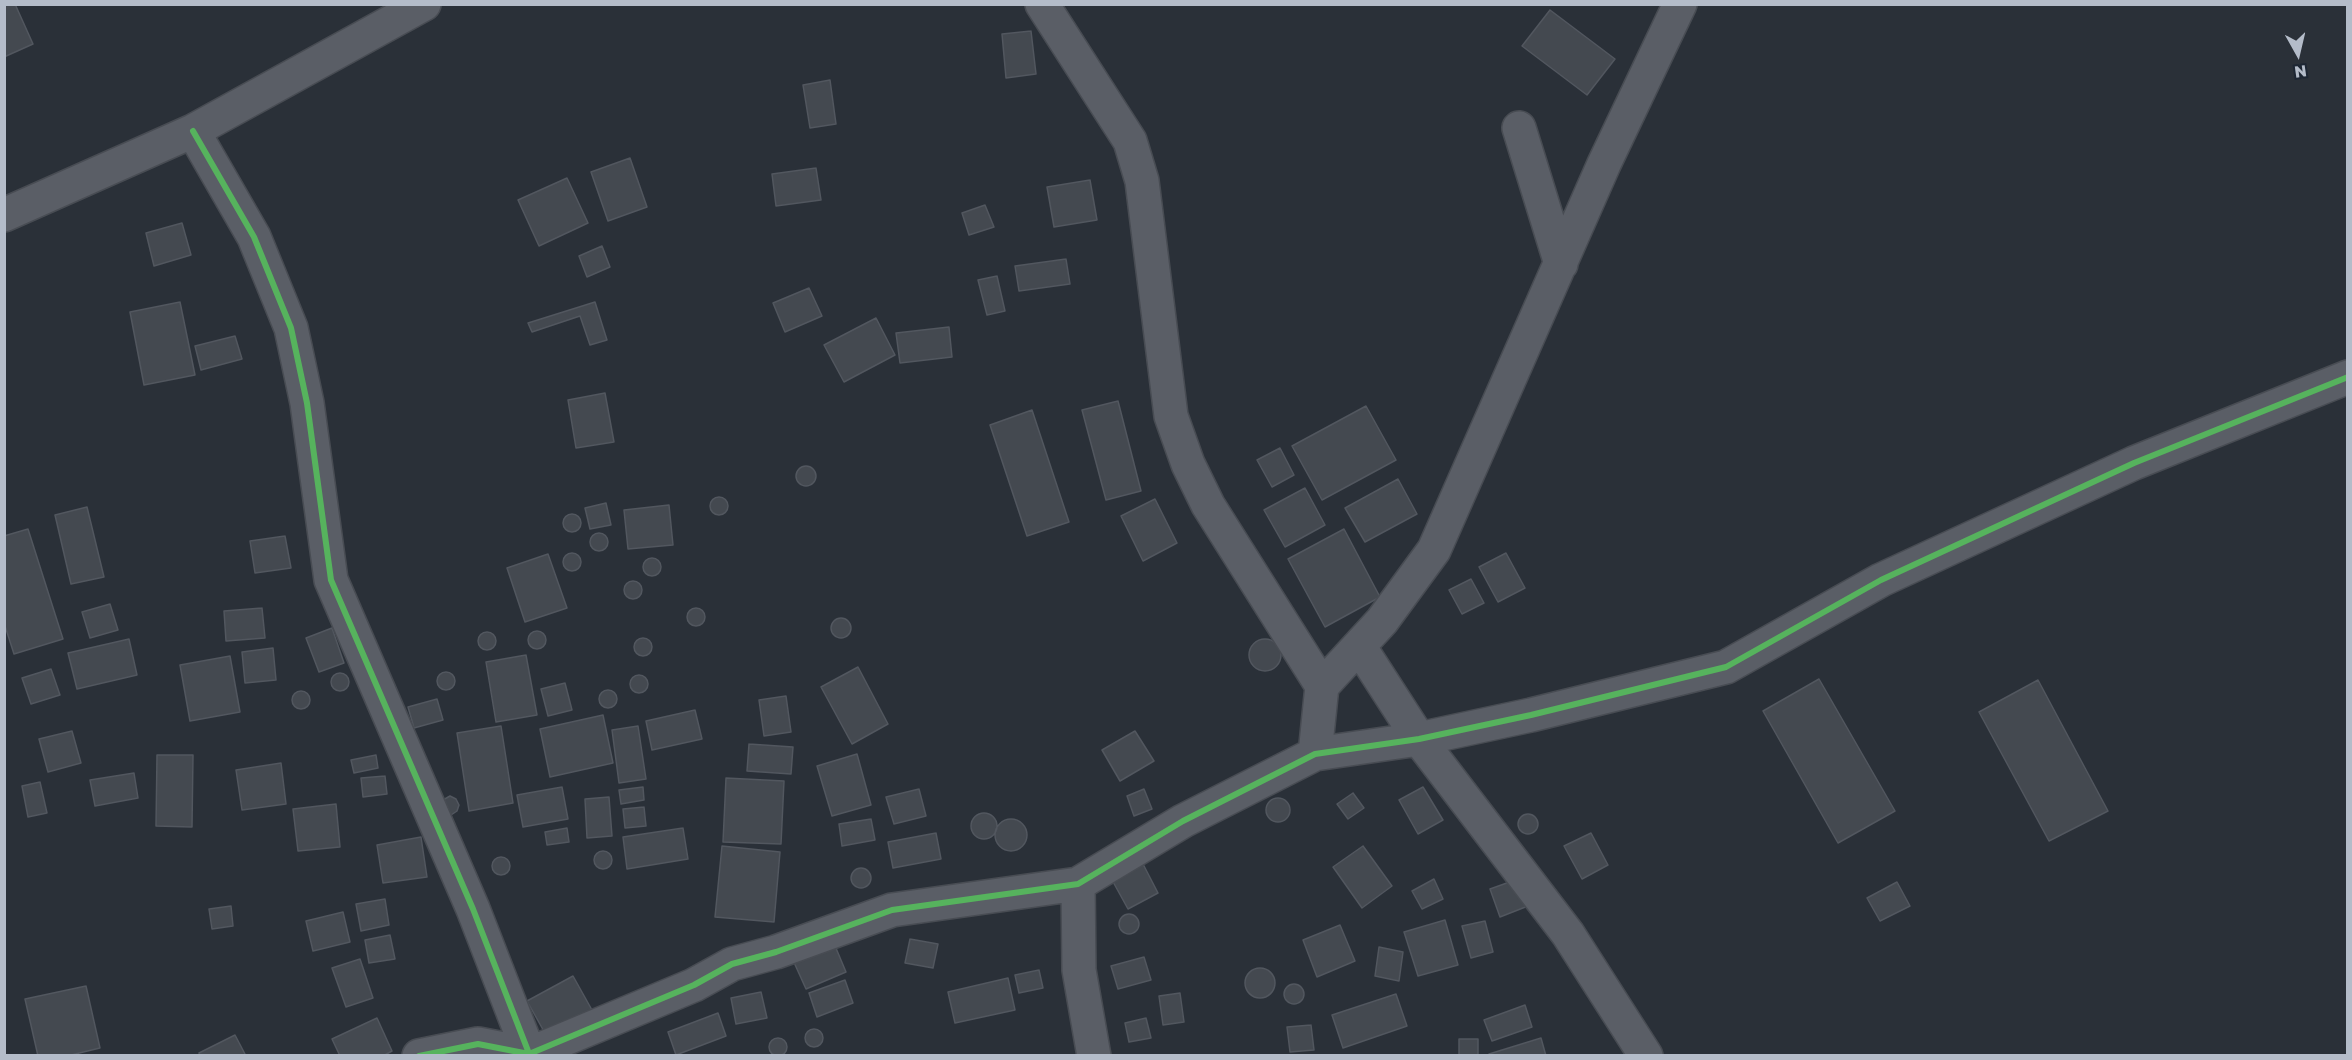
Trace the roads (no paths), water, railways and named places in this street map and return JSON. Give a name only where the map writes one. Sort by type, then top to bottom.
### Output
[{"type":"street","points":[[4,215],[193,131],[424,4]]},
{"type":"street","points":[[1042,4],[1130,141],[1142,181],[1171,416],[1188,464],[1209,505],[1323,686]]},
{"type":"street","points":[[1315,754],[1323,686],[1382,621],[1434,550],[1604,164],[1680,4]]},
{"type":"street","points":[[1519,128],[1561,264]]},
{"type":"street","points":[[193,131],[255,237],[291,328],[307,403],[331,580],[473,909],[529,1055]]},
{"type":"street","points":[[419,1056],[478,1044],[529,1055],[694,985],[732,964],[892,910],[1078,884],[1183,821],[1315,754],[1419,739],[1531,715],[1726,667],[1881,580],[2134,463],[2348,377]]},
{"type":"street","points":[[1359,646],[1419,739],[1568,934],[1646,1056]]},
{"type":"street","points":[[1078,884],[1079,970],[1094,1056]]}]
